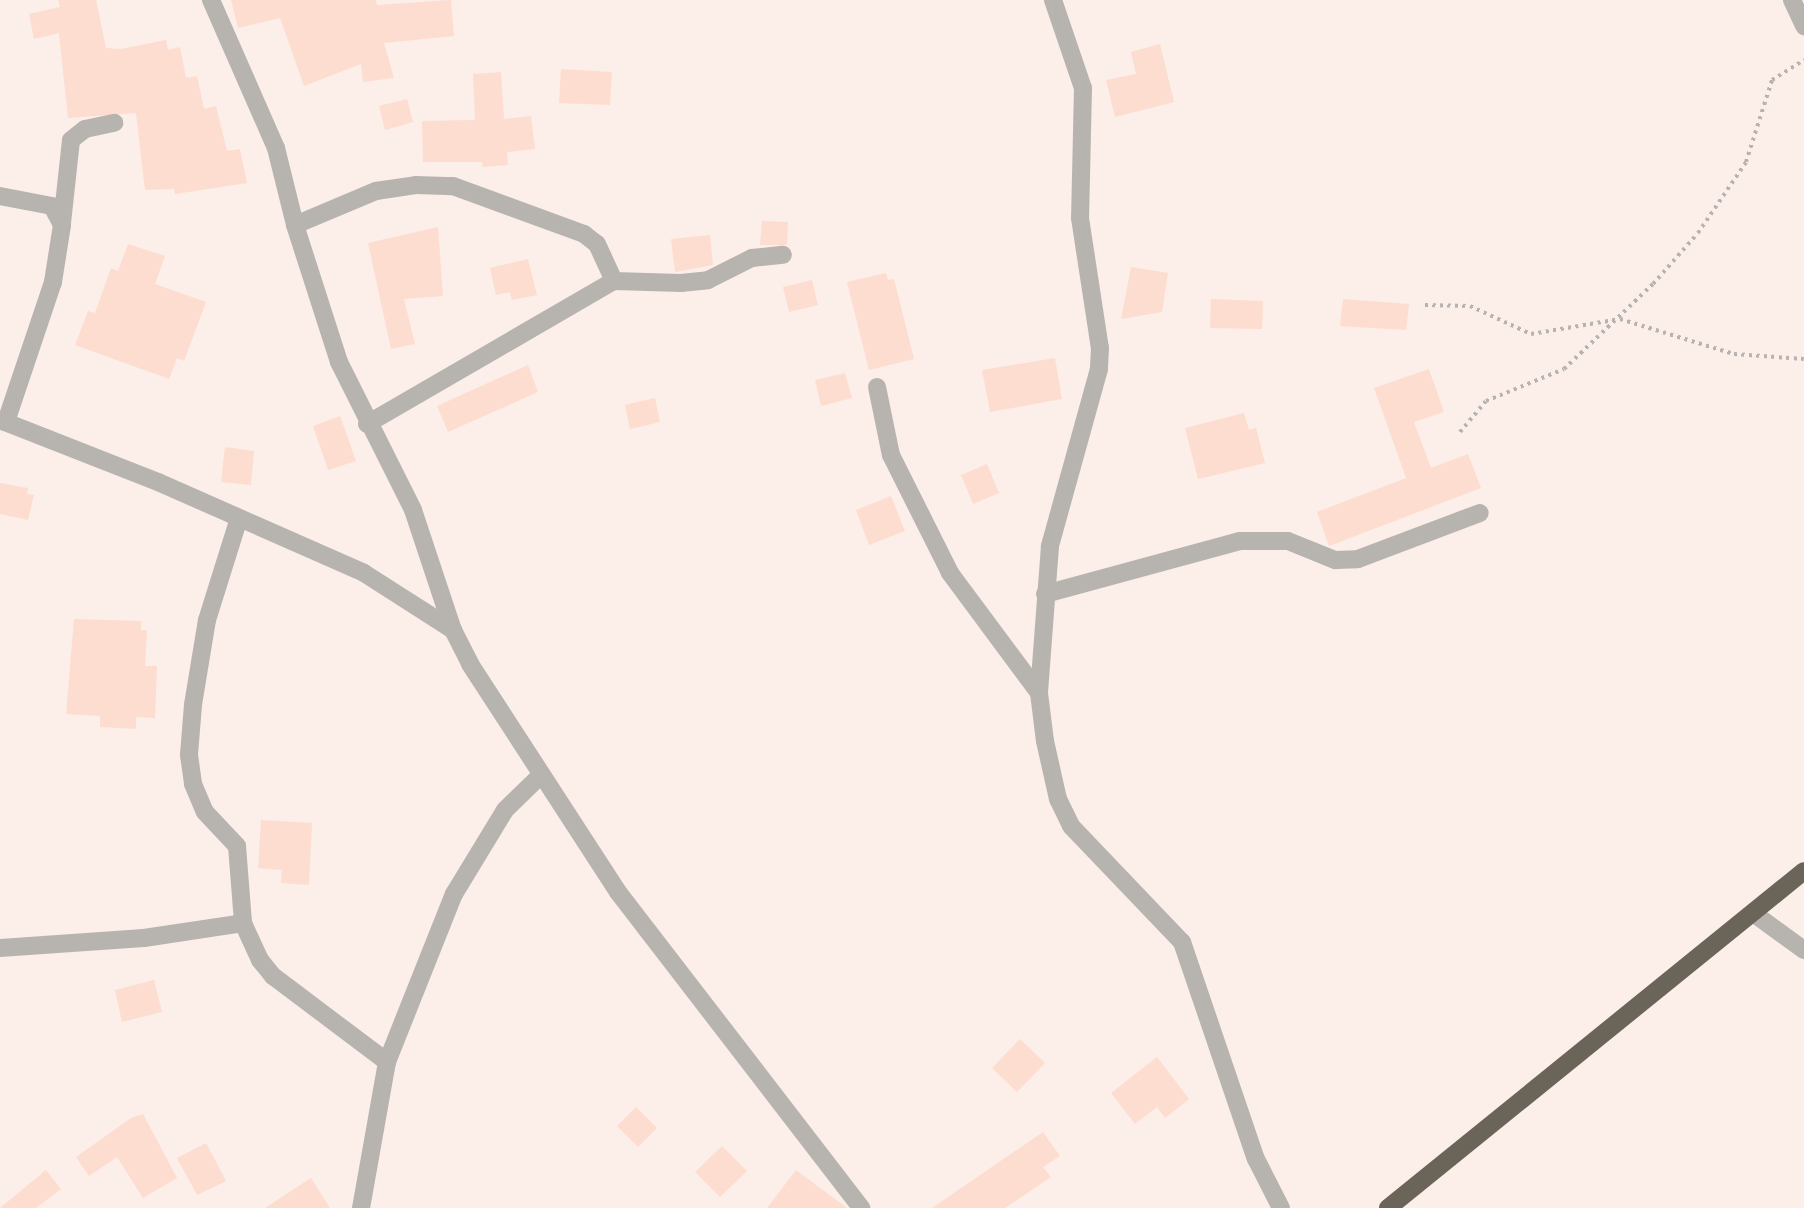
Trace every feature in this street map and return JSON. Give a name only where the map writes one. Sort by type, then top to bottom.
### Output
[{"type":"highway","points":[[1388,1208],[1804,871]]},
{"type":"street","points":[[211,0],[276,148],[295,225],[339,362],[367,424],[413,510],[453,630],[470,664],[618,892],[686,984],[745,1052],[861,1208]]},
{"type":"street","points":[[1053,0],[1083,88],[1080,218],[1100,348],[1099,369],[1050,546],[1039,693],[1045,741],[1063,813],[1081,837],[1182,942],[1256,1159],[1281,1208]]},
{"type":"street","points":[[1792,0],[1804,26]]},
{"type":"street","points":[[114,123],[85,129],[71,140],[62,225],[50,294],[3,421],[239,518],[364,573],[453,630]]},
{"type":"street","points":[[295,225],[376,192],[416,185],[453,186],[584,234],[597,244],[614,281]]},
{"type":"street","points":[[0,196],[52,206],[62,225]]},
{"type":"street","points":[[367,424],[614,281],[681,284],[708,280],[752,258],[783,255]]},
{"type":"street","points":[[877,387],[891,455],[950,573],[1039,693]]},
{"type":"street","points":[[1045,594],[1240,541],[1288,540],[1335,560],[1358,559],[1480,513]]},
{"type":"street","points":[[239,518],[207,620],[189,755],[193,784],[205,812],[237,846],[243,923],[250,942],[273,976],[387,1062]]},
{"type":"street","points":[[361,1208],[387,1062],[454,894],[505,810],[541,775]]},
{"type":"street","points":[[1753,914],[1804,950]]},
{"type":"street","points":[[0,948],[144,938],[243,923]]},
{"type":"path","points":[[1460,432],[1486,401],[1564,369],[1620,319],[1698,233],[1746,162],[1772,80],[1804,60]]},
{"type":"path","points":[[1425,305],[1470,306],[1531,334],[1620,319],[1734,354],[1804,359]]},
{"type":"shaded area","points":[[0,0],[1804,0],[1804,1208],[0,1208]]},
{"type":"building","points":[[58,0],[96,0],[106,48],[121,49],[166,40],[168,50],[180,47],[186,78],[197,76],[204,109],[216,106],[227,151],[240,149],[247,183],[175,194],[174,189],[145,190],[136,113],[68,118],[59,33],[34,39],[29,14],[60,7]]},
{"type":"building","points":[[231,0],[376,0],[377,5],[451,0],[454,36],[384,43],[394,78],[363,82],[361,64],[304,86],[280,18],[238,28]]},
{"type":"building","points":[[1160,44],[1174,102],[1115,117],[1106,80],[1136,74],[1131,52]]},
{"type":"building","points":[[561,69],[612,72],[610,105],[559,103]]},
{"type":"building","points":[[501,72],[504,119],[531,116],[535,149],[507,152],[508,165],[483,167],[482,162],[423,162],[422,121],[475,120],[473,74]]},
{"type":"building","points":[[407,99],[413,122],[385,130],[379,106]]},
{"type":"building","points":[[762,221],[788,222],[787,245],[760,245]]},
{"type":"building","points":[[438,227],[443,296],[404,299],[415,344],[391,349],[368,243]]},
{"type":"building","points":[[710,235],[713,265],[675,272],[671,239]]},
{"type":"building","points":[[128,244],[165,256],[155,284],[206,302],[184,361],[177,358],[169,379],[75,345],[88,311],[95,313],[111,268],[118,271]]},
{"type":"building","points":[[528,259],[537,295],[512,300],[510,292],[496,295],[490,268]]},
{"type":"building","points":[[1131,267],[1168,273],[1162,312],[1121,319]]},
{"type":"building","points":[[886,273],[888,280],[894,279],[914,359],[869,370],[847,282]]},
{"type":"building","points":[[812,280],[818,305],[789,312],[783,287]]},
{"type":"building","points":[[1211,299],[1263,301],[1262,329],[1210,328]]},
{"type":"building","points":[[1343,299],[1409,304],[1406,330],[1340,326]]},
{"type":"building","points":[[1055,358],[1062,399],[990,412],[982,370]]},
{"type":"building","points":[[528,365],[538,392],[448,432],[437,406]]},
{"type":"building","points":[[1429,369],[1444,412],[1414,422],[1431,468],[1468,454],[1481,488],[1329,546],[1317,512],[1406,478],[1374,388]]},
{"type":"building","points":[[845,373],[852,398],[821,406],[815,380]]},
{"type":"building","points":[[655,398],[660,422],[630,429],[625,405]]},
{"type":"building","points":[[1244,413],[1249,430],[1256,428],[1265,463],[1198,479],[1185,428]]},
{"type":"building","points":[[340,416],[356,461],[328,470],[313,426]]},
{"type":"building","points":[[225,447],[254,451],[251,485],[221,482]]},
{"type":"building","points":[[987,464],[999,493],[973,504],[961,475]]},
{"type":"building","points":[[0,483],[28,488],[27,494],[34,495],[28,520],[0,514]]},
{"type":"building","points":[[891,496],[905,531],[869,545],[856,510]]},
{"type":"building","points":[[74,619],[141,621],[141,630],[147,630],[145,666],[157,666],[155,718],[136,717],[136,729],[100,727],[100,716],[66,714]]},
{"type":"building","points":[[261,820],[312,823],[309,885],[281,883],[282,870],[258,868]]},
{"type":"building","points":[[154,980],[162,1012],[122,1022],[115,990]]},
{"type":"building","points":[[1020,1039],[1045,1063],[1017,1092],[992,1068]]},
{"type":"building","points":[[1157,1057],[1189,1099],[1165,1118],[1157,1107],[1135,1124],[1111,1093]]},
{"type":"building","points":[[636,1107],[657,1128],[638,1147],[617,1126]]},
{"type":"building","points":[[143,1114],[177,1178],[143,1198],[117,1157],[89,1176],[76,1157],[131,1118]]},
{"type":"building","points":[[1043,1132],[1060,1156],[1043,1167],[1051,1177],[1005,1208],[932,1208]]},
{"type":"building","points":[[206,1143],[226,1181],[197,1195],[177,1158]]},
{"type":"building","points":[[722,1146],[747,1171],[720,1197],[695,1172]]},
{"type":"building","points":[[46,1170],[61,1189],[36,1208],[0,1208]]},
{"type":"building","points":[[796,1170],[847,1208],[767,1208]]},
{"type":"building","points":[[311,1178],[330,1208],[265,1208]]}]
